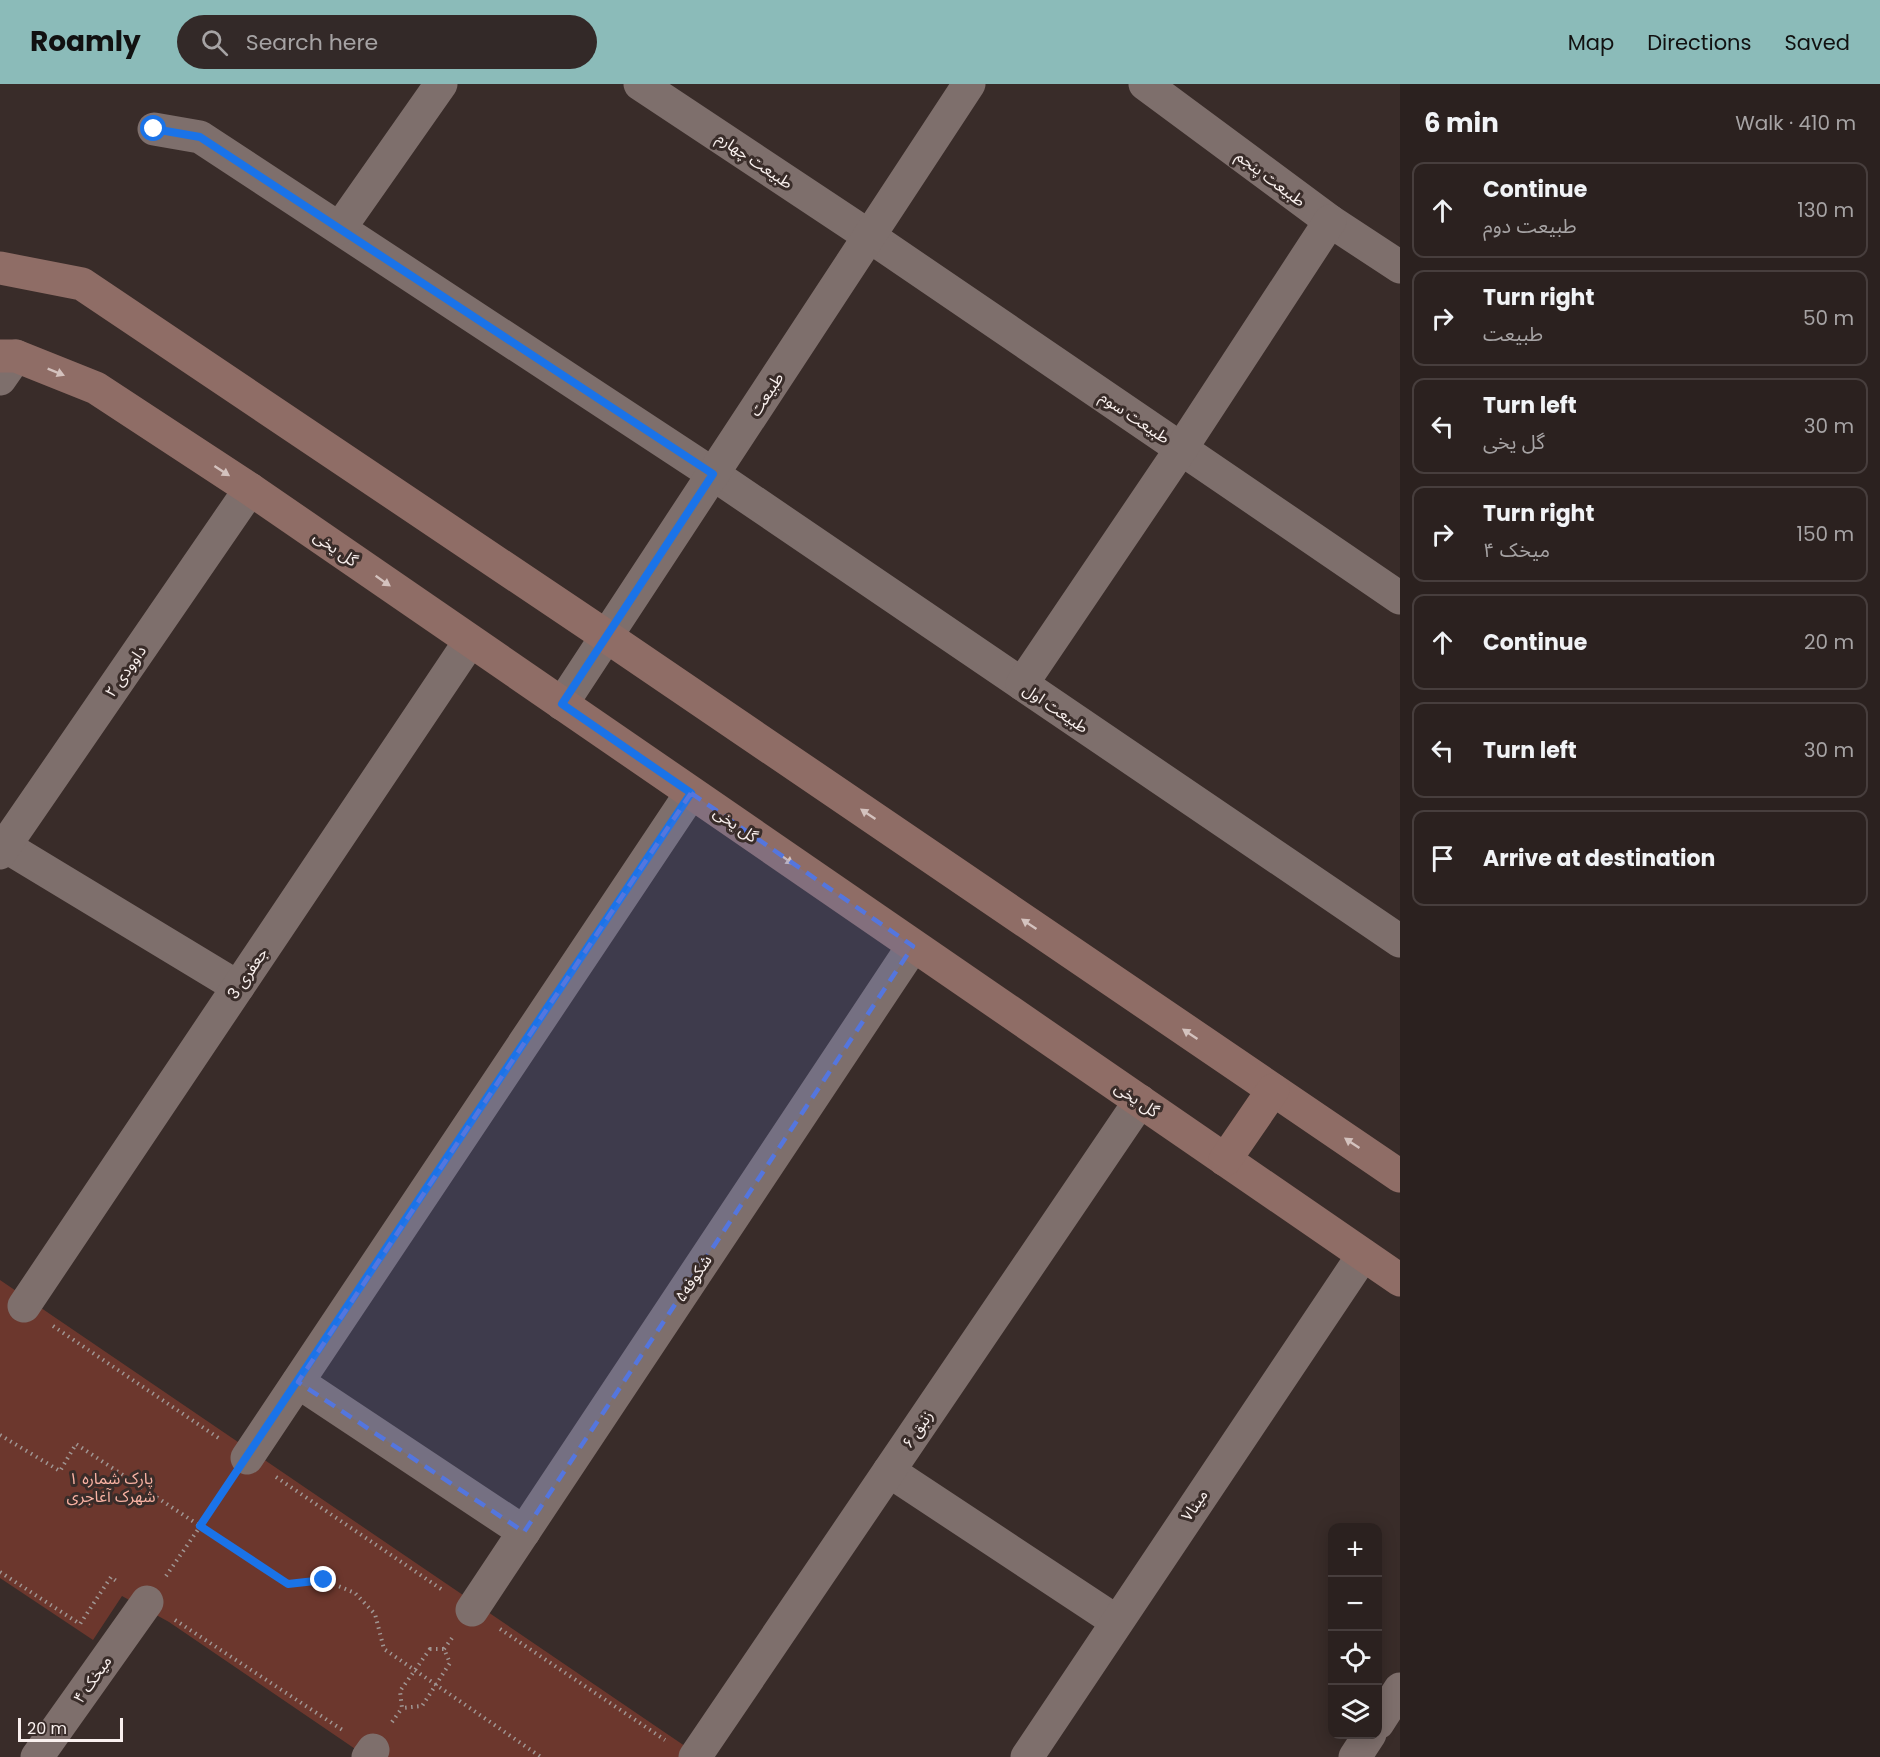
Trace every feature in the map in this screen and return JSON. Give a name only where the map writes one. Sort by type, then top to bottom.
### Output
[{"type":"street","points":[[340,228],[441,84]]},
{"type":"street","name":"طبیعت چهارم","points":[[640,84],[869,236]]},
{"type":"street","name":"طبیعت","points":[[562,704],[969,84]]},
{"type":"street","name":"طبیعت پنجم","points":[[1145,84],[1330,221],[1400,267]]},
{"type":"street","name":"طبیعت اول","points":[[154,129],[200,137],[340,228],[713,474],[1400,941]]},
{"type":"street","points":[[1022,684],[1181,449],[1330,221]]},
{"type":"street","name":"طبیعت سوم","points":[[869,236],[1400,598]]},
{"type":"street","points":[[0,268],[82,284],[606,636],[1400,1176]]},
{"type":"street","name":"گل یخی","points":[[5,364],[96,388],[250,489],[1400,1280]]},
{"type":"street","name":"داوودی ۲","points":[[2,850],[250,489]]},
{"type":"street","name":"3 جعفری","points":[[24,1306],[470,641]]},
{"type":"street","points":[[247,1458],[691,793]]},
{"type":"street","points":[[2,850],[238,987]]},
{"type":"street","name":"شکوفه۵","points":[[472,1610],[913,946]]},
{"type":"street","points":[[1226,1160],[1273,1090]]},
{"type":"street","name":"زنبق ۶","points":[[683,1750],[889,1471],[1140,1101]]},
{"type":"street","name":"مینا۷","points":[[1027,1757],[1364,1255]]},
{"type":"street","points":[[298,1382],[524,1532]]},
{"type":"street","points":[[889,1471],[1116,1622]]},
{"type":"street","name":"میخک ۴","points":[[37,1757],[147,1602]]},
{"type":"street","points":[[1382,1716],[1400,1689]]},
{"type":"street","points":[[1355,1757],[1367,1739]]},
{"type":"path","points":[[24,1306],[683,1750]]},
{"type":"path","points":[[0,1435],[60,1471],[76,1444],[288,1584],[324,1580],[355,1593],[375,1614],[384,1649],[541,1757]]},
{"type":"path","points":[[147,1602],[247,1458]]},
{"type":"path","points":[[0,1572],[80,1624],[111,1578],[370,1753]]},
{"type":"path","points":[[430,1649],[444,1649],[450,1663],[436,1684],[422,1706],[402,1708],[400,1691],[430,1649]]},
{"type":"highlighted area","points":[[691,793],[913,946],[524,1532],[298,1382]]},
{"type":"green space","name":"پارک شماره ۱ شهرک آغاجری","points":[[0,1280],[701,1757],[367,1757],[169,1622],[122,1596],[93,1640],[0,1578]]},
{"type":"route","points":[[154,129],[200,137],[713,474],[562,704],[691,793],[200,1526],[288,1584],[324,1580]]}]
